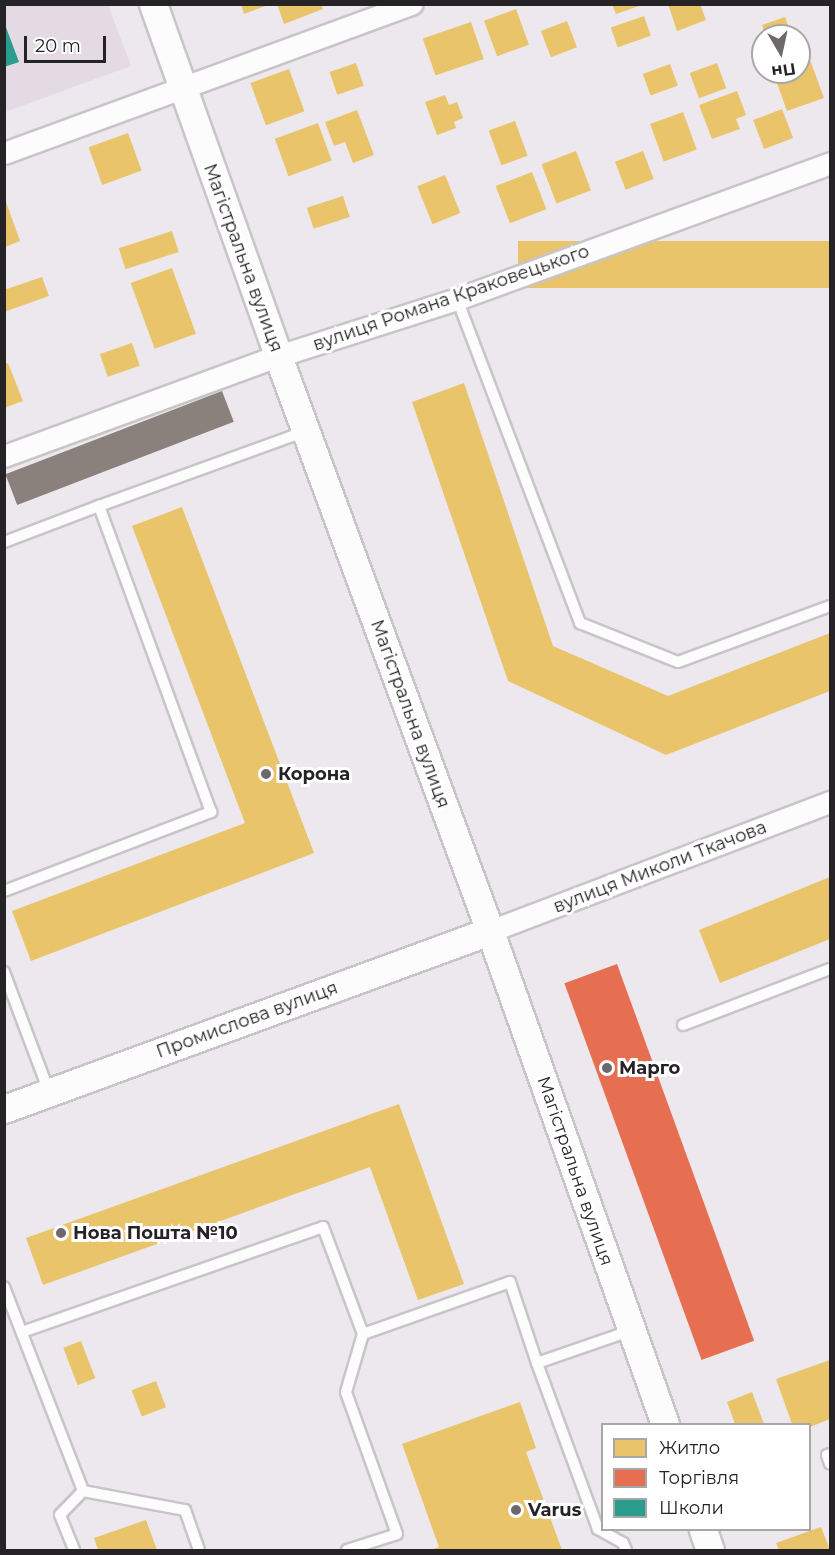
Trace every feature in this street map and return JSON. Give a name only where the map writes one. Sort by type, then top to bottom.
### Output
[{"type":"street","name":"Магістральна вулиця","points":[[153,4],[278,356],[490,931],[663,1423]]},
{"type":"street","points":[[4,153],[412,4]]},
{"type":"street","name":"вулиця Романа Краковецького","points":[[4,456],[278,356],[457,299],[831,163]]},
{"type":"street","name":"вулиця Миколи Ткачова","points":[[490,931],[831,802]]},
{"type":"street","name":"Промислова вулиця","points":[[4,1109],[490,931]]},
{"type":"lane","points":[[457,299],[580,623],[678,662],[831,606]]},
{"type":"lane","points":[[4,542],[306,431]]},
{"type":"lane","points":[[4,891],[211,812],[99,506]]},
{"type":"lane","points":[[683,1025],[831,969]]},
{"type":"lane","points":[[4,972],[49,1092]]},
{"type":"lane","points":[[22,1332],[323,1227],[363,1334],[346,1392],[397,1534],[347,1551]]},
{"type":"lane","points":[[363,1334],[510,1282],[537,1363],[598,1529],[601,1531]]},
{"type":"lane","points":[[4,1287],[83,1491]]},
{"type":"lane","points":[[537,1363],[631,1331]]},
{"type":"lane","points":[[831,1454],[827,1455],[831,1464]]},
{"type":"lane","points":[[74,1551],[60,1515],[83,1491]]},
{"type":"lane","points":[[83,1491],[185,1510],[199,1551]]},
{"type":"lane","points":[[602,1531],[623,1543],[626,1551]]},
{"type":"shaded area","points":[[5,5],[108,5],[131,66],[5,112]]},
{"type":"building: Житло","points":[[241,4],[268,4],[268,5],[244,14]]},
{"type":"building: Житло","points":[[277,4],[321,4],[323,9],[284,24]]},
{"type":"building: Житло","points":[[612,4],[642,4],[642,5],[616,14]]},
{"type":"building: Житло","points":[[668,4],[700,4],[706,20],[677,31]]},
{"type":"building: Житло","points":[[516,9],[529,45],[497,56],[484,21]]},
{"type":"building: Житло","points":[[644,16],[651,36],[618,47],[611,27]]},
{"type":"building: Житло","points":[[785,17],[788,24],[765,24]]},
{"type":"building: Житло","points":[[567,21],[577,47],[551,57],[541,31]]},
{"type":"building: Житло","points":[[471,22],[484,59],[435,75],[423,39]]},
{"type":"building: Житло","points":[[811,62],[824,98],[787,111],[777,84],[811,84]]},
{"type":"building: Житло","points":[[356,63],[364,86],[337,95],[330,72]]},
{"type":"building: Житло","points":[[717,63],[726,88],[699,98],[690,73]]},
{"type":"building: Житло","points":[[670,64],[678,86],[651,96],[643,74]]},
{"type":"building: Житло","points":[[289,69],[304,111],[266,125],[250,83]]},
{"type":"building: Житло","points":[[737,91],[746,115],[736,119],[740,129],[712,139],[699,105]]},
{"type":"building: Житло","points":[[445,95],[449,105],[457,102],[463,118],[454,122],[456,128],[437,135],[425,102]]},
{"type":"building: Житло","points":[[782,109],[793,138],[764,149],[753,120]]},
{"type":"building: Житло","points":[[357,110],[374,155],[353,163],[345,142],[334,146],[325,122]]},
{"type":"building: Житло","points":[[683,112],[697,150],[664,162],[650,124]]},
{"type":"building: Житло","points":[[515,121],[528,156],[501,165],[489,131]]},
{"type":"building: Житло","points":[[318,123],[332,161],[288,176],[275,139]]},
{"type":"building: Житло","points":[[128,133],[142,171],[102,185],[89,147]]},
{"type":"building: Житло","points":[[576,151],[591,190],[557,203],[541,164]]},
{"type":"building: Житло","points":[[643,151],[654,179],[626,190],[615,162]]},
{"type":"building: Житло","points":[[532,172],[546,209],[510,223],[496,186]]},
{"type":"building: Житло","points":[[445,175],[460,213],[433,224],[417,186]]},
{"type":"building: Житло","points":[[343,196],[350,217],[314,229],[307,208]]},
{"type":"building: Житло","points":[[5,199],[20,241],[5,247]]},
{"type":"building: Житло","points":[[172,231],[179,252],[126,269],[119,248]]},
{"type":"building: Житло","points":[[518,241],[830,241],[830,288],[518,288]]},
{"type":"building: Житло","points":[[172,268],[196,334],[155,349],[131,283]]},
{"type":"building: Житло","points":[[42,277],[49,296],[4,312],[4,290]]},
{"type":"building: Житло","points":[[132,343],[140,366],[108,377],[100,354]]},
{"type":"building: Житло","points":[[8,363],[23,401],[4,408],[4,365]]},
{"type":"building: Житло","points":[[464,383],[553,646],[668,696],[830,633],[830,691],[666,755],[508,681],[412,402]]},
{"type":"building: Житло","points":[[182,507],[314,853],[31,961],[12,911],[245,823],[132,526]]},
{"type":"building: Житло","points":[[830,877],[830,939],[720,983],[699,930]]},
{"type":"building: Житло","points":[[399,1104],[464,1284],[418,1300],[370,1167],[43,1285],[26,1238]]},
{"type":"building: Житло","points":[[81,1341],[95,1378],[78,1385],[63,1348]]},
{"type":"building: Житло","points":[[830,1360],[830,1419],[811,1427],[811,1423],[792,1423],[776,1379]]},
{"type":"building: Житло","points":[[156,1381],[166,1407],[142,1416],[132,1390]]},
{"type":"building: Житло","points":[[752,1392],[764,1423],[735,1423],[727,1402]]},
{"type":"building: Житло","points":[[520,1402],[536,1448],[526,1452],[562,1550],[430,1550],[439,1547],[402,1444]]},
{"type":"building: Житло","points":[[146,1520],[157,1550],[98,1550],[94,1538]]},
{"type":"building: Житло","points":[[821,1527],[830,1550],[779,1550],[776,1543]]},
{"type":"building: Торгівля","points":[[617,964],[754,1341],[702,1360],[564,983]]},
{"type":"building: Школи","points":[[4,22],[19,62],[4,67]]},
{"type":"building: Промзона","points":[[222,391],[234,422],[17,505],[5,474]]},
{"type":"place","name":"Корона","points":[[266,774]]},
{"type":"place","name":"Марго","points":[[607,1068]]},
{"type":"place","name":"Нова Пошта №10","points":[[61,1233]]},
{"type":"place","name":"Varus","points":[[516,1510]]}]
